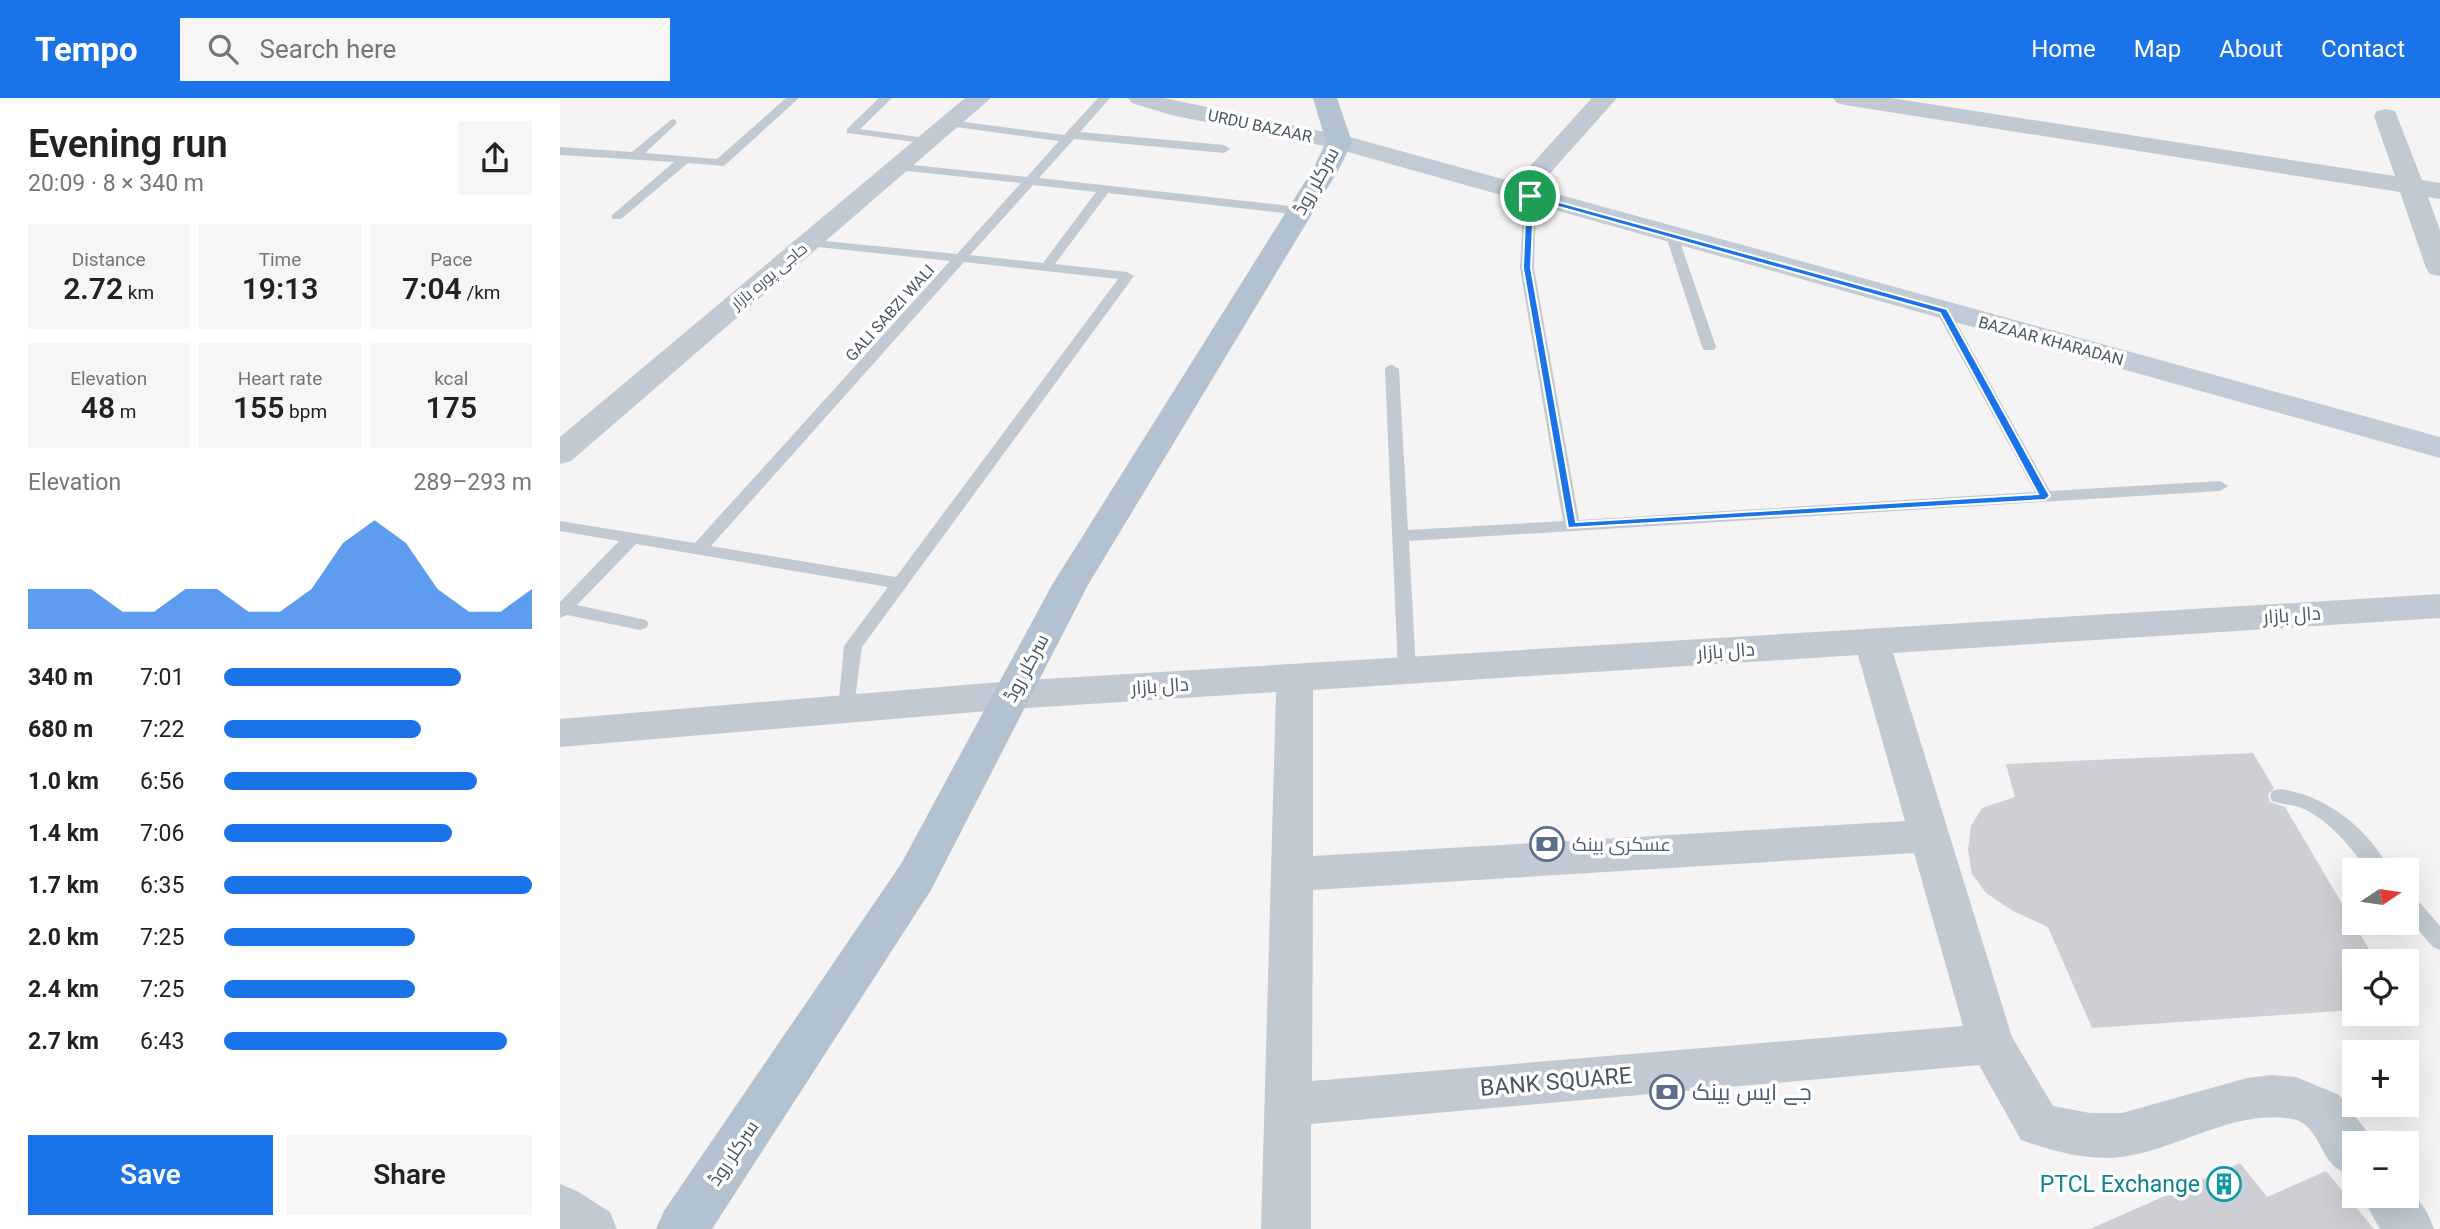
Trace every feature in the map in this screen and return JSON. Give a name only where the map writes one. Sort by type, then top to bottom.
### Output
[{"type":"main road","name":"سرکلر روڈ","points":[[682,1229],[916,877],[1070,585],[1300,211],[1339,142],[1325,98]]},
{"type":"street","name":"حاجی پورہ بازار","points":[[560,454],[979,98]]},
{"type":"street","name":"URDU BAZAAR","points":[[1140,98],[1171,108],[1339,142]]},
{"type":"street","points":[[1525,195],[1605,98]]},
{"type":"street","points":[[1845,98],[2440,191]]},
{"type":"street","points":[[2386,116],[2440,268]]},
{"type":"street","name":"BAZAAR KHARADAN","points":[[1339,142],[2440,448]]},
{"type":"street","name":"دال بازار","points":[[560,733],[1012,695],[2440,606]]},
{"type":"street","points":[[1872,642],[1991,1044],[2038,1124],[2062,1132],[2122,1135],[2252,1099],[2286,1096],[2320,1107],[2342,1137]]},
{"type":"street","points":[[1286,1229],[1295,678]]},
{"type":"street","points":[[1292,874],[1930,836]]},
{"type":"street","name":"BANK SQUARE","points":[[1288,1105],[1991,1044]]},
{"type":"street","points":[[2394,1208],[2409,1229]]},
{"type":"street","points":[[560,1209],[592,1229]]},
{"type":"lane","points":[[560,151],[720,163],[793,98]]},
{"type":"lane","points":[[886,98],[851,131],[926,142]]},
{"type":"lane","name":"GALI SABZI WALI","points":[[699,549],[1104,98]]},
{"type":"lane","points":[[634,157],[672,122]]},
{"type":"lane","points":[[949,123],[1070,137],[1224,149]]},
{"type":"lane","points":[[617,216],[685,159]]},
{"type":"lane","points":[[898,166],[1029,183],[1300,211]]},
{"type":"lane","points":[[1046,268],[1103,191]]},
{"type":"lane","points":[[1525,195],[1527,268],[1572,526]]},
{"type":"lane","points":[[1672,236],[1709,347]]},
{"type":"lane","points":[[808,242],[1127,276],[853,646],[847,709]]},
{"type":"lane","points":[[1944,311],[2045,496]]},
{"type":"lane","points":[[1392,369],[1407,671]]},
{"type":"lane","points":[[1401,536],[2220,486]]},
{"type":"lane","points":[[560,526],[900,583]]},
{"type":"lane","points":[[562,610],[632,538]]},
{"type":"lane","points":[[562,610],[640,624]]},
{"type":"lane","points":[[2279,796],[2294,796],[2331,815],[2369,858]]},
{"type":"lane","points":[[2419,916],[2440,941]]},
{"type":"building","points":[[2253,753],[2274,788],[2268,795],[2270,802],[2285,807],[2342,903],[2342,935],[2361,935],[2369,949],[2342,949],[2342,1011],[2092,1028],[2048,927],[2013,911],[1986,893],[1972,874],[1968,849],[1971,826],[1982,808],[2015,797],[2006,764]]},
{"type":"building","name":"PTCL Exchange","points":[[2240,1163],[2267,1197],[2326,1171],[2342,1190],[2342,1208],[2357,1208],[2374,1229],[2090,1229]]},
{"type":"place","name":"عسکری بینک","points":[[1547,844]]},
{"type":"place","name":"جے ایس بینک","points":[[1667,1092]]},
{"type":"place","name":"PTCL Exchange","points":[[2224,1184]]},
{"type":"route","points":[[1530,196],[1944,311],[2045,496],[1572,526],[1527,268],[1530,196]]}]
